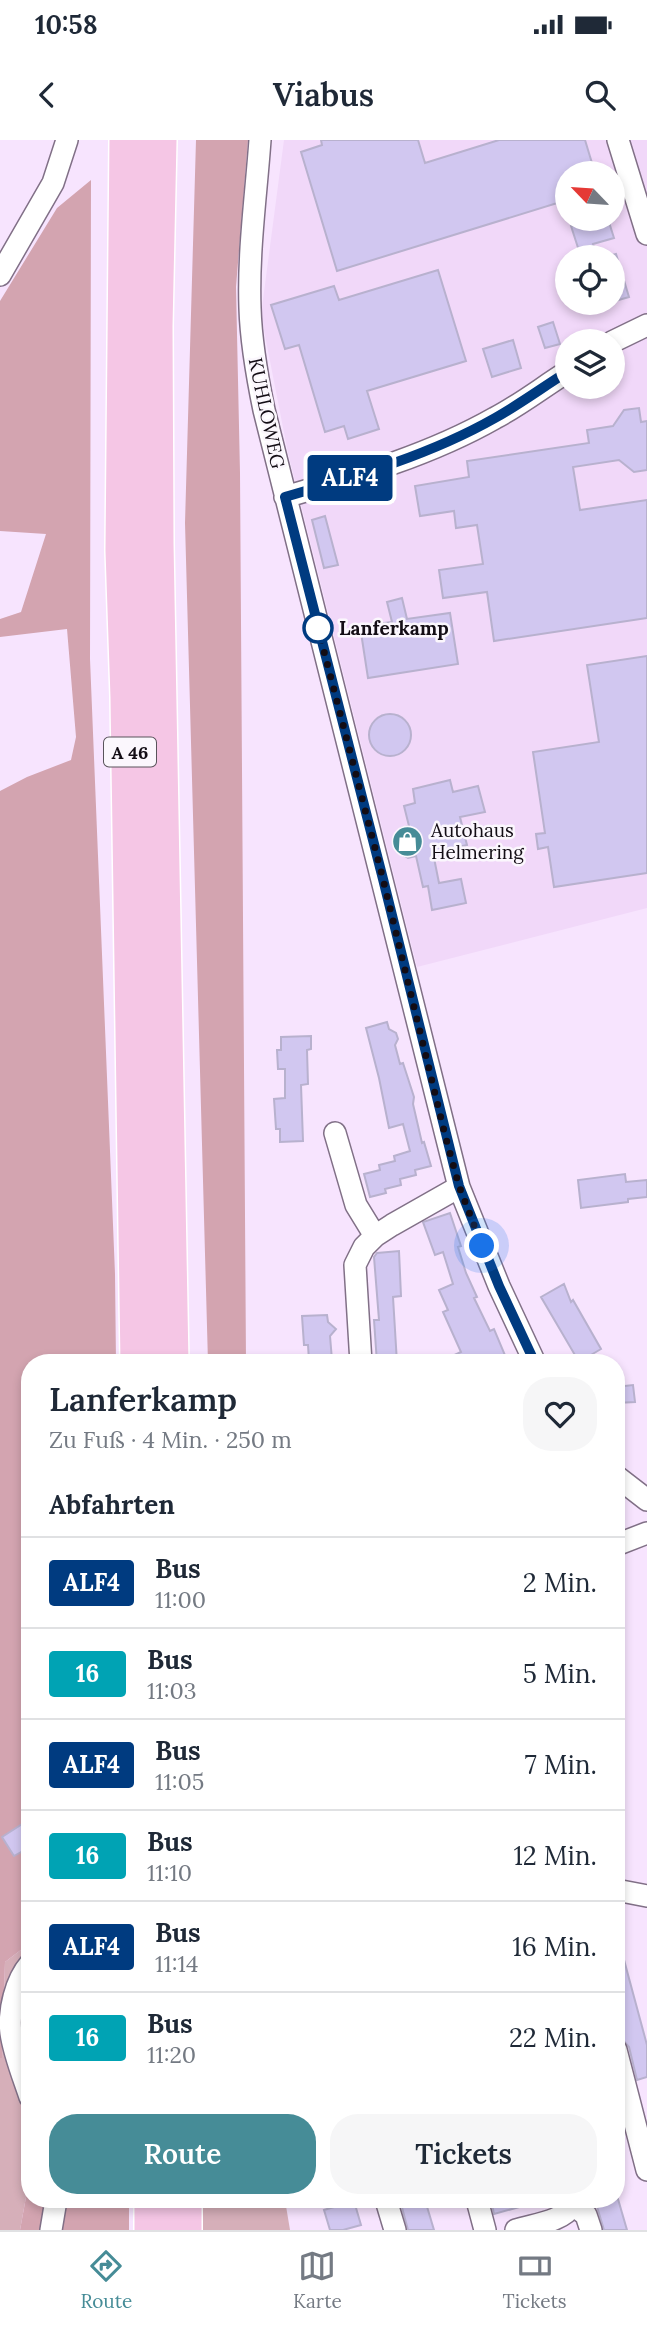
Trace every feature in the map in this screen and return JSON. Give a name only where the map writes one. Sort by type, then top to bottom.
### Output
[{"type":"highway","name":"A 46","points":[[128,140],[124,550],[129,697],[139,1354]]},
{"type":"highway","name":"A 46","points":[[158,140],[154,326],[155,542],[170,1354]]},
{"type":"highway","points":[[153,2208],[153,2230]]},
{"type":"highway","points":[[183,2208],[183,2230]]},
{"type":"street","points":[[0,275],[53,183],[66,140]]},
{"type":"street","name":"KUHLOWEG","points":[[260,140],[250,264],[254,362],[285,497],[459,1186],[499,1286],[532,1354]]},
{"type":"street","points":[[618,140],[647,234]]},
{"type":"street","points":[[625,336],[647,325]]},
{"type":"street","points":[[285,497],[429,450],[495,418],[555,380]]},
{"type":"street","points":[[335,1133],[356,1205],[375,1236]]},
{"type":"street","points":[[361,1354],[355,1265],[364,1248],[375,1236],[459,1186]]},
{"type":"street","points":[[625,1483],[647,1500]]},
{"type":"street","points":[[625,1542],[647,1533]]},
{"type":"street","points":[[625,1892],[647,1896]]},
{"type":"street","points":[[21,1979],[14,1999],[10,2031],[21,2067]]},
{"type":"street","points":[[625,2084],[647,2170]]},
{"type":"street","points":[[51,2230],[55,2208]]},
{"type":"street","points":[[388,2208],[395,2230]]},
{"type":"street","points":[[479,2208],[485,2230]]},
{"type":"street","points":[[516,2230],[560,2217],[570,2208]]},
{"type":"street","points":[[579,2208],[586,2215],[591,2230]]},
{"type":"shaded area","points":[[196,140],[248,140],[236,287],[240,473],[246,1354],[208,1354],[185,523]]},
{"type":"shaded area","points":[[284,140],[647,140],[647,908],[417,967],[288,453],[261,315]]},
{"type":"shaded area","points":[[91,180],[90,659],[116,1354],[21,1354],[21,1950],[5,1962],[0,2058],[0,791],[71,760],[76,737],[67,629],[0,637],[0,619],[21,612],[46,534],[0,531],[0,301],[57,208]]},
{"type":"shaded area","points":[[21,1950],[21,2208],[24,2208],[20,2230],[0,2230],[0,2058],[5,1962]]},
{"type":"shaded area","points":[[24,2208],[129,2208],[129,2230],[20,2230]]},
{"type":"shaded area","points":[[202,2208],[286,2208],[290,2230],[202,2230]]},
{"type":"building","points":[[321,140],[418,140],[425,163],[499,140],[585,140],[591,161],[555,161],[555,204],[337,271],[301,152],[322,145]]},
{"type":"building","points":[[573,231],[612,231],[614,238],[593,245],[577,245]]},
{"type":"building","points":[[438,270],[466,361],[367,391],[379,429],[348,439],[344,426],[325,432],[299,345],[285,349],[271,305],[334,286],[339,300]]},
{"type":"building","points":[[553,322],[555,345],[545,348],[538,327]]},
{"type":"building","points":[[513,340],[521,368],[492,377],[483,349]]},
{"type":"building","points":[[639,408],[641,422],[647,421],[647,470],[634,472],[619,460],[573,467],[580,510],[647,500],[647,618],[494,641],[487,592],[443,598],[439,570],[483,564],[477,525],[456,528],[454,511],[420,516],[415,486],[469,477],[467,461],[589,443],[587,430],[613,426],[624,410]]},
{"type":"building","points":[[325,516],[338,565],[324,568],[312,520]]},
{"type":"building","points":[[402,598],[407,619],[450,613],[458,664],[368,678],[360,626],[392,622],[387,602]]},
{"type":"building","points":[[647,656],[647,873],[554,887],[548,847],[538,849],[536,834],[545,833],[533,752],[599,742],[587,665]]},
{"type":"building","points":[[390,714],[405,720],[411,735],[405,750],[390,756],[375,750],[369,735],[375,720]]},
{"type":"building","points":[[450,780],[453,792],[478,786],[485,812],[460,817],[467,845],[433,853],[439,883],[461,879],[466,903],[432,910],[428,886],[423,887],[416,856],[408,858],[400,853],[396,836],[401,828],[409,826],[404,806],[415,803],[413,789]]},
{"type":"building","points":[[387,1022],[389,1029],[396,1033],[398,1039],[395,1045],[414,1097],[413,1104],[422,1143],[424,1142],[431,1166],[415,1170],[416,1175],[400,1179],[401,1185],[385,1189],[386,1193],[370,1197],[364,1174],[380,1170],[379,1165],[395,1161],[394,1156],[410,1151],[403,1124],[389,1128],[366,1028]]},
{"type":"building","points":[[311,1036],[311,1049],[307,1050],[308,1084],[301,1085],[303,1141],[280,1142],[280,1129],[276,1129],[274,1099],[285,1098],[285,1069],[278,1069],[277,1050],[281,1050],[281,1037]]},
{"type":"building","points":[[625,1174],[626,1182],[647,1180],[647,1197],[581,1208],[578,1180]]},
{"type":"building","points":[[450,1213],[461,1246],[458,1247],[466,1273],[477,1297],[474,1298],[490,1331],[494,1329],[504,1354],[457,1354],[461,1352],[443,1312],[448,1310],[439,1290],[453,1284],[443,1252],[435,1255],[423,1222]]},
{"type":"building","points":[[399,1251],[401,1296],[393,1297],[396,1354],[376,1354],[374,1320],[379,1320],[374,1257],[377,1253]]},
{"type":"building","points":[[564,1284],[571,1302],[573,1300],[601,1349],[593,1354],[574,1354],[541,1297]]},
{"type":"building","points":[[327,1315],[328,1322],[336,1329],[330,1336],[332,1354],[309,1354],[308,1345],[304,1345],[302,1316]]},
{"type":"building","points":[[633,1385],[635,1402],[625,1403],[625,1386]]},
{"type":"building","points":[[21,1825],[21,1852],[14,1856],[2,1837]]},
{"type":"building","points":[[625,1964],[647,2045],[647,2077],[637,2080],[629,2047],[625,2042]]},
{"type":"building","points":[[356,2208],[361,2225],[330,2230],[324,2210]]},
{"type":"building","points":[[402,2208],[427,2208],[434,2230],[408,2230]]},
{"type":"building","points":[[493,2208],[516,2208],[494,2214]]},
{"type":"building","points":[[597,2208],[621,2208],[627,2230],[604,2230]]},
{"type":"bus line","name":"ALF4","points":[[530,1354],[499,1286],[459,1186],[285,497],[429,450],[495,418],[555,380]]},
{"type":"place","name":"Lanferkamp","points":[[318,628]]},
{"type":"place","name":"Autohaus Helmering","points":[[408,841]]},
{"type":"route","points":[[318,628],[445,1135],[459,1186],[482,1246]]}]
